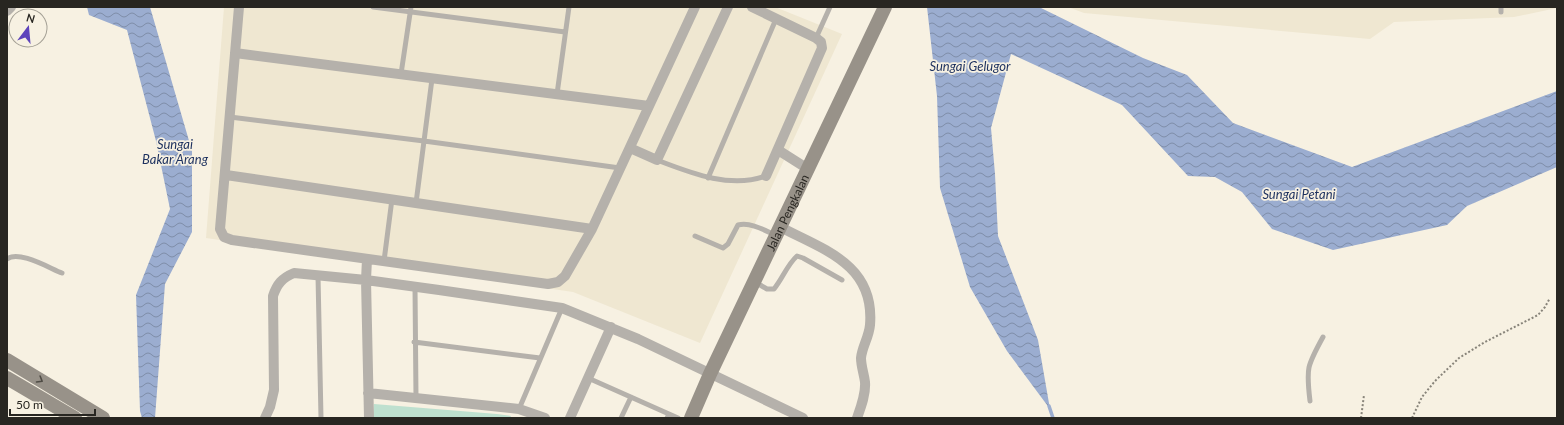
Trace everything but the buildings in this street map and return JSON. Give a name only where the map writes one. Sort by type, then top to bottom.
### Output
[{"type":"main road","name":"Jalan Pengkalan","points":[[691,418],[710,374],[885,7]]},
{"type":"main road","points":[[7,360],[103,418]]},
{"type":"main road","points":[[7,378],[75,418]]},
{"type":"street","points":[[7,11],[11,7]]},
{"type":"street","points":[[239,7],[226,175],[220,228],[224,237],[232,240],[548,284],[558,282],[565,276],[592,229],[695,7]]},
{"type":"street","points":[[630,148],[657,160],[728,7]]},
{"type":"street","points":[[752,7],[816,38],[821,42],[822,48],[766,176]]},
{"type":"street","points":[[235,53],[649,106]]},
{"type":"street","points":[[778,150],[808,169]]},
{"type":"street","points":[[226,175],[592,229]]},
{"type":"street","points":[[778,231],[834,255],[852,268],[860,278],[865,288],[869,302],[870,325],[861,358],[865,391],[858,418]]},
{"type":"street","points":[[367,259],[366,280],[369,418]]},
{"type":"street","points":[[265,418],[270,407],[274,390],[273,296],[276,286],[284,277],[294,273],[366,280],[562,308],[611,327],[802,418]]},
{"type":"street","points":[[570,418],[611,327]]},
{"type":"street","points":[[368,393],[519,410],[545,418]]},
{"type":"lane","points":[[373,7],[411,9],[565,32]]},
{"type":"lane","points":[[557,94],[569,7]]},
{"type":"lane","points":[[816,38],[830,7]]},
{"type":"lane","points":[[401,74],[411,9]]},
{"type":"lane","points":[[708,178],[776,18]]},
{"type":"lane","points":[[416,203],[432,78]]},
{"type":"lane","points":[[230,117],[424,141],[620,168]]},
{"type":"lane","points":[[657,160],[708,178],[742,182],[755,180],[766,176]]},
{"type":"lane","points":[[384,261],[392,200]]},
{"type":"lane","points":[[695,236],[723,248],[728,244],[738,225],[753,225],[778,231]]},
{"type":"lane","points":[[7,259],[10,257],[20,256],[62,273]]},
{"type":"lane","points":[[754,282],[767,289],[774,289],[781,281],[792,260],[797,256],[842,280]]},
{"type":"lane","points":[[318,276],[321,418]]},
{"type":"lane","points":[[415,287],[414,342],[416,398]]},
{"type":"lane","points":[[519,410],[562,308]]},
{"type":"lane","points":[[1310,401],[1307,374],[1309,361],[1323,337]]},
{"type":"lane","points":[[414,342],[540,358]]},
{"type":"lane","points":[[588,378],[631,397],[668,416],[678,418]]},
{"type":"lane","points":[[621,418],[631,397]]},
{"type":"path","points":[[1412,418],[1422,397],[1435,381],[1459,358],[1485,342],[1538,314],[1545,307],[1550,298]]},
{"type":"path","points":[[1361,418],[1364,395]]},
{"type":"shaded area","points":[[224,7],[775,7],[842,34],[700,343],[573,292],[206,238]]},
{"type":"shaded area","points":[[1068,7],[1557,8],[1514,17],[1394,22],[1370,39],[1084,13]]},
{"type":"green space","points":[[374,404],[511,416],[510,418],[373,418]]},
{"type":"water","name":"Sungai Bakar Arang","points":[[87,7],[150,7],[192,151],[192,232],[165,284],[155,418],[142,418],[140,411],[136,295],[170,209],[156,141],[127,30],[89,15]]},
{"type":"water","name":"Sungai Petani","points":[[927,7],[1039,7],[1143,58],[1187,75],[1233,123],[1352,167],[1557,91],[1557,167],[1467,206],[1447,225],[1333,250],[1272,229],[1242,192],[1215,177],[1188,176],[1122,105],[1011,54],[991,128],[998,236],[1038,340],[1050,409],[1007,351],[970,287],[940,188],[937,96]]},
{"type":"waterway","name":"Sungai Gelugor","points":[[1049,406],[1053,418]]}]
